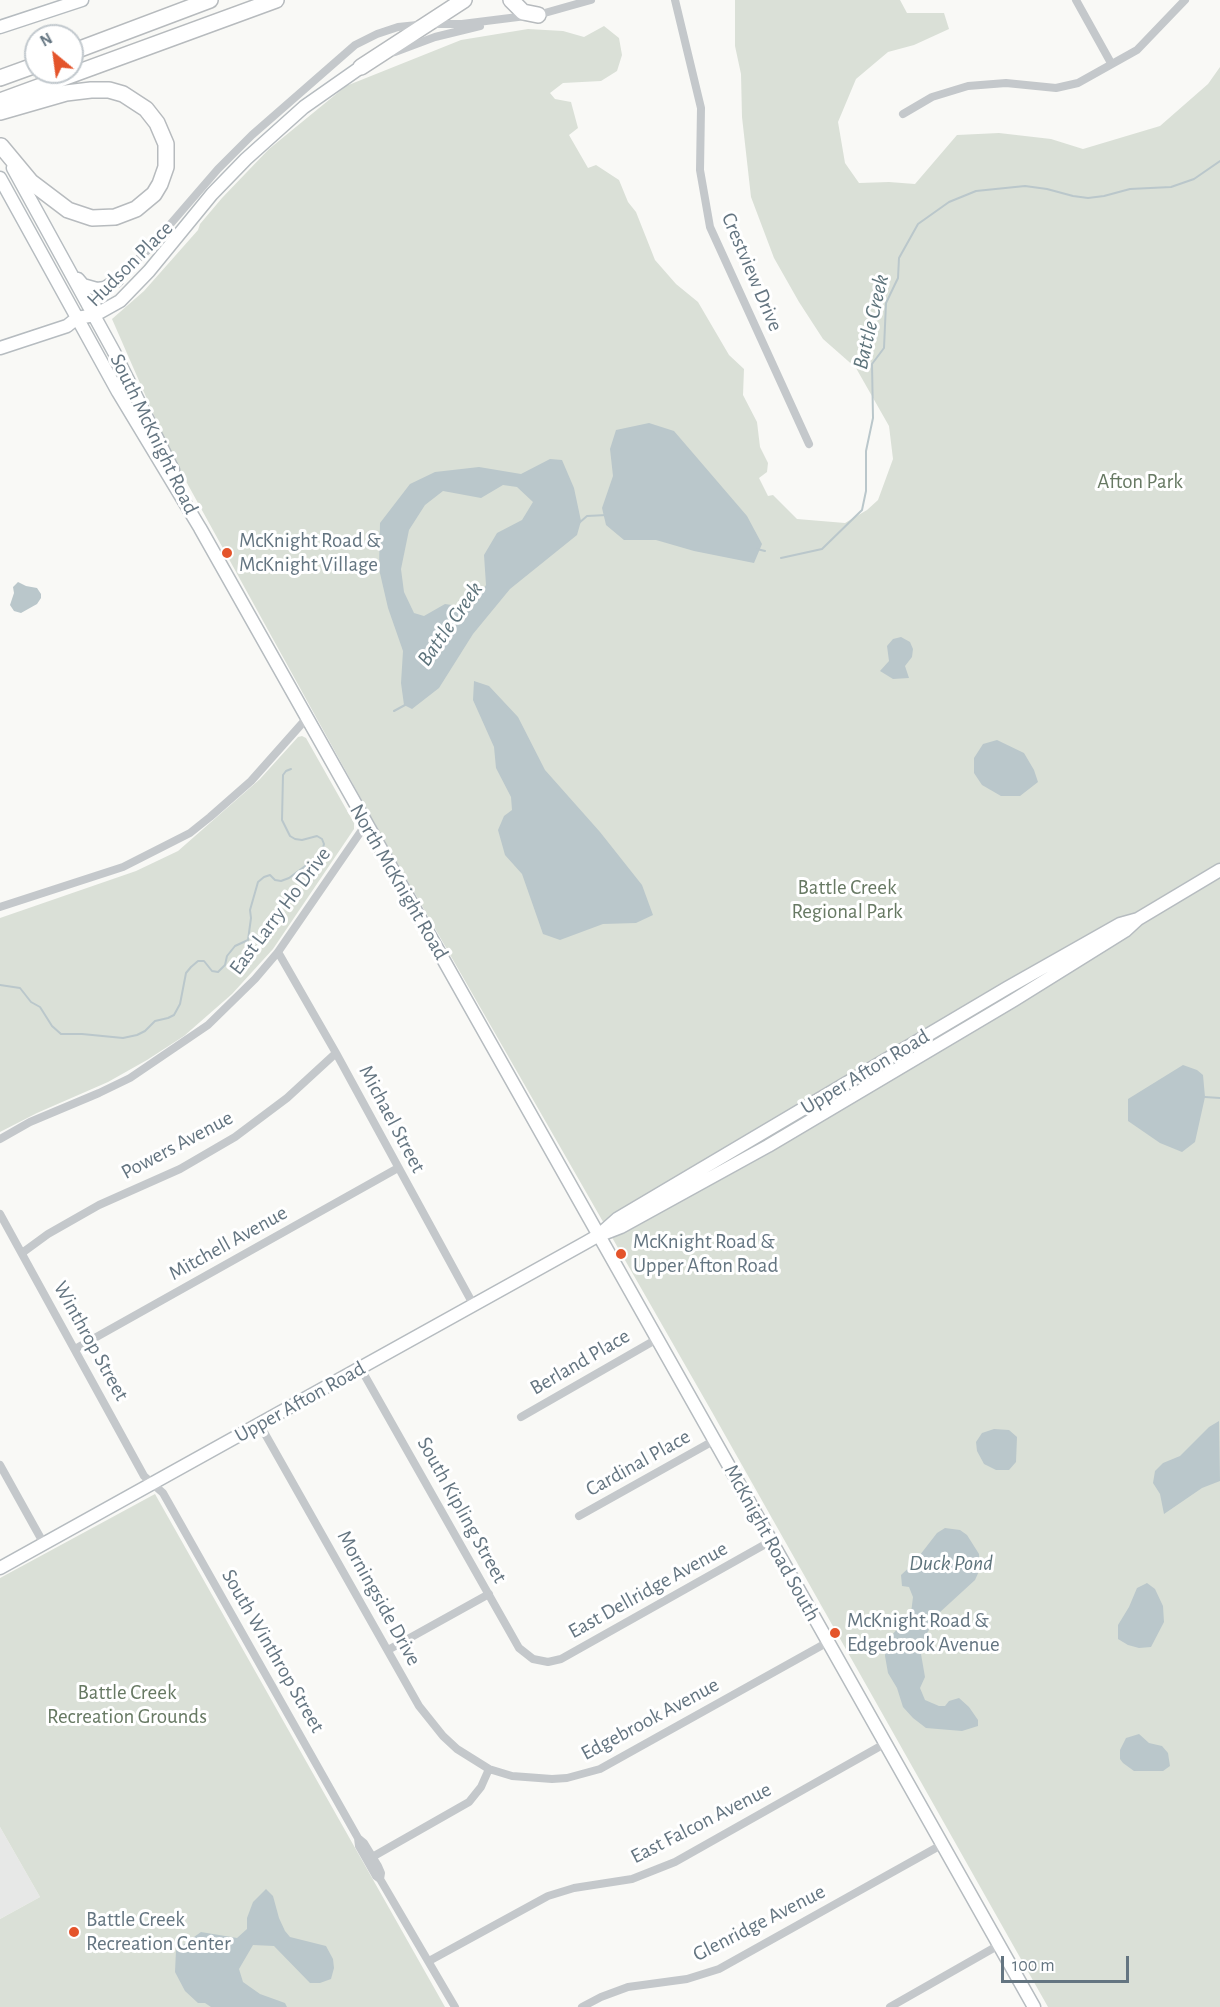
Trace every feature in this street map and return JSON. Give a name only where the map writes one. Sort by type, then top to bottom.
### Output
[{"type":"highway","points":[[84,47],[210,0]]},
{"type":"highway","points":[[1,105],[276,0]]},
{"type":"highway","points":[[361,67],[464,0]]},
{"type":"highway","points":[[511,0],[523,12],[538,15]]},
{"type":"highway","points":[[0,78],[24,69]]},
{"type":"highway","points":[[0,145],[31,182],[68,210],[92,218],[115,217],[136,209],[154,194],[166,167],[166,144],[157,123],[146,109],[123,94],[109,90],[66,93],[1,105]]},
{"type":"main road","points":[[0,27],[82,0]]},
{"type":"main road","name":"Hudson Place","points":[[77,318],[95,315],[115,305],[132,289],[212,194],[259,146],[304,107],[361,67]]},
{"type":"main road","name":"South McKnight Road","points":[[0,145],[95,315],[145,411],[200,528]]},
{"type":"main road","name":"South McKnight Road","points":[[0,178],[142,434],[200,528]]},
{"type":"main road","points":[[69,269],[83,285],[90,288],[105,288],[117,280]]},
{"type":"main road","points":[[0,348],[67,326],[77,318]]},
{"type":"main road","name":"North McKnight Road","points":[[200,528],[599,1235]]},
{"type":"main road","name":"Upper Afton Road","points":[[0,1568],[599,1235],[617,1219],[1016,983],[1120,924],[1138,919],[1220,870]]},
{"type":"main road","name":"McKnight Road South","points":[[599,1235],[1034,2007]]},
{"type":"street","name":"Hudson Place","points":[[361,67],[403,48],[435,38],[538,15],[591,0]]},
{"type":"street","name":"Crestview Drive","points":[[675,0],[700,108],[700,170],[710,227],[809,444]]},
{"type":"street","points":[[1076,0],[1111,63]]},
{"type":"street","points":[[903,114],[932,97],[968,86],[1006,83],[1056,88],[1078,83],[1137,50],[1185,0]]},
{"type":"street","name":"Hudson Place","points":[[77,318],[88,303],[117,280],[154,243],[230,157],[351,49],[371,36],[398,27],[462,24],[538,15]]},
{"type":"street","points":[[0,907],[123,867],[190,832],[210,818],[251,781],[306,719]]},
{"type":"street","name":"East Larry Ho Drive","points":[[0,1138],[30,1122],[109,1088],[155,1062],[208,1025],[255,979],[278,952],[366,824]]},
{"type":"street","name":"Michael Street","points":[[278,952],[473,1304]]},
{"type":"street","name":"Powers Avenue","points":[[22,1252],[48,1233],[81,1215],[180,1169],[235,1137],[287,1098],[336,1053]]},
{"type":"street","name":"Mitchell Avenue","points":[[75,1349],[398,1168]]},
{"type":"street","name":"Winthrop Street","points":[[0,1214],[144,1476],[153,1483]]},
{"type":"street","name":"Berland Place","points":[[521,1417],[657,1339]]},
{"type":"street","name":"South Kipling Street","points":[[361,1369],[519,1648],[525,1655],[539,1661]]},
{"type":"street","name":"Morningside Drive","points":[[260,1425],[418,1706],[430,1723],[457,1749],[489,1769]]},
{"type":"street","name":"Cardinal Place","points":[[579,1516],[715,1440]]},
{"type":"street","points":[[0,1465],[44,1544]]},
{"type":"street","name":"South Winthrop Street","points":[[153,1483],[163,1493],[358,1838],[359,1846],[369,1859],[376,1876],[381,1879],[455,2007]]},
{"type":"street","name":"East Dellridge Avenue","points":[[539,1661],[548,1662],[561,1659],[771,1541]]},
{"type":"street","points":[[388,1650],[489,1594]]},
{"type":"street","name":"Edgebrook Avenue","points":[[489,1769],[512,1776],[552,1779],[585,1774],[600,1769],[828,1642]]},
{"type":"street","name":"East Falcon Avenue","points":[[429,1961],[548,1896],[574,1888],[632,1879],[675,1862],[886,1743]]},
{"type":"street","points":[[369,1859],[469,1802],[481,1787],[489,1769]]},
{"type":"street","name":"Glenridge Avenue","points":[[582,2007],[601,1997],[628,1988],[687,1979],[719,1969],[943,1844]]},
{"type":"street","points":[[890,2007],[999,1945]]},
{"type":"shaded area","points":[[0,1827],[40,1897],[0,1919]]},
{"type":"green space","name":"Battle Creek Regional Park","points":[[735,0],[900,0],[907,13],[944,13],[949,29],[914,45],[888,52],[856,79],[838,122],[845,163],[859,183],[915,184],[957,135],[999,133],[1051,139],[1083,149],[1160,126],[1208,84],[1220,67],[1220,2007],[1048,2007],[712,1412],[370,815],[171,454],[112,319],[144,291],[198,230],[200,224],[222,198],[269,149],[346,86],[461,40],[528,29],[563,31],[584,37],[604,26],[619,38],[622,55],[617,71],[601,81],[563,83],[550,93],[555,99],[571,102],[578,128],[569,135],[588,168],[596,165],[619,180],[628,202],[636,212],[655,260],[676,284],[698,302],[729,355],[744,369],[743,395],[757,422],[760,447],[768,463],[767,472],[759,478],[768,496],[773,495],[797,519],[845,523],[867,510],[878,500],[893,459],[889,426],[856,368],[823,339],[799,302],[774,258],[751,197],[742,117],[741,74],[735,46]]},
{"type":"green space","points":[[298,737],[306,738],[354,823],[354,829],[273,949],[232,994],[184,1036],[108,1082],[0,1132],[0,918],[136,871],[178,851],[260,779]]},
{"type":"green space","name":"Battle Creek Recreation Grounds","points":[[155,1494],[445,2007],[0,2007],[0,1919],[40,1897],[0,1827],[0,1578]]},
{"type":"water","points":[[649,423],[674,431],[747,516],[762,544],[754,563],[694,551],[656,540],[624,540],[606,525],[602,508],[613,476],[610,449],[616,430]]},
{"type":"water","points":[[550,459],[562,460],[574,488],[581,521],[577,535],[510,589],[473,634],[439,688],[412,709],[404,705],[401,683],[403,651],[388,608],[379,569],[380,523],[410,484],[435,472],[479,467],[521,474]],"holes":[[[503,485],[517,487],[533,502],[522,520],[497,533],[484,555],[486,585],[472,608],[445,604],[424,616],[414,613],[404,592],[401,569],[409,530],[425,505],[443,491],[481,498]]]},
{"type":"water","points":[[18,582],[37,588],[41,594],[37,604],[21,613],[14,611],[10,605],[14,593],[13,587]]},
{"type":"water","points":[[901,637],[910,642],[913,649],[912,657],[905,666],[909,678],[893,679],[880,671],[889,661],[887,646],[893,639]]},
{"type":"water","points":[[474,681],[489,686],[518,717],[545,770],[600,832],[642,885],[653,915],[636,923],[603,924],[560,940],[543,934],[522,874],[505,855],[498,830],[504,816],[512,810],[511,797],[496,768],[494,747],[473,700]]},
{"type":"water","points":[[997,740],[1024,753],[1034,770],[1038,782],[1020,796],[1001,796],[982,785],[974,773],[974,758],[983,744]]},
{"type":"water","points":[[1183,1065],[1203,1075],[1205,1097],[1195,1142],[1182,1152],[1160,1143],[1128,1121],[1128,1099]]},
{"type":"water","points":[[1219,1421],[1220,1481],[1202,1488],[1164,1514],[1160,1494],[1153,1483],[1155,1471],[1163,1463],[1180,1456],[1209,1427]]},
{"type":"water","points":[[994,1429],[1009,1430],[1017,1437],[1016,1462],[1009,1470],[996,1470],[984,1464],[977,1451],[976,1442],[982,1433]]},
{"type":"water","name":"Duck Pond","points":[[945,1528],[960,1530],[967,1535],[979,1554],[980,1569],[975,1580],[939,1613],[923,1640],[921,1654],[925,1677],[920,1688],[925,1700],[939,1706],[945,1706],[949,1701],[959,1698],[969,1707],[978,1720],[978,1726],[962,1731],[926,1728],[913,1718],[903,1707],[897,1688],[888,1673],[885,1656],[886,1642],[911,1613],[913,1597],[909,1587],[902,1586],[901,1575],[913,1564],[937,1533]]},
{"type":"water","points":[[1147,1583],[1155,1589],[1163,1606],[1164,1622],[1151,1647],[1139,1648],[1118,1639],[1118,1625],[1137,1588]]},
{"type":"water","points":[[1139,1734],[1149,1743],[1162,1746],[1168,1753],[1170,1766],[1163,1771],[1134,1771],[1123,1763],[1120,1759],[1120,1750],[1126,1738]]},
{"type":"water","points":[[266,1889],[273,1896],[279,1918],[290,1937],[326,1946],[333,1959],[334,1968],[331,1979],[320,1983],[310,1983],[274,1946],[253,1945],[239,1969],[243,1982],[260,1994],[285,2003],[287,2007],[211,2007],[205,2003],[198,2003],[185,1991],[175,1972],[176,1950],[201,1932],[237,1938],[247,1929],[247,1918],[253,1902]]},
{"type":"waterway","name":"Battle Creek","points":[[781,558],[822,549],[862,510],[866,491],[866,451],[873,418],[872,364],[884,348],[886,303],[898,278],[899,258],[918,224],[949,202],[976,191],[1025,186],[1088,198],[1130,189],[1171,187],[1194,179],[1220,161]]},
{"type":"waterway","name":"Battle Creek","points":[[579,523],[587,516],[607,515]]},
{"type":"waterway","name":"Battle Creek","points":[[757,549],[765,551]]},
{"type":"waterway","name":"Battle Creek","points":[[394,711],[405,705]]},
{"type":"waterway","name":"Battle Creek","points":[[0,985],[20,988],[31,1002],[40,1007],[52,1026],[61,1034],[123,1038],[137,1035],[155,1021],[174,1015],[180,1004],[186,973],[191,967],[198,961],[204,961],[212,971],[218,972],[225,965],[227,956],[235,946],[248,940],[250,910],[258,882],[270,875],[275,880],[281,881],[289,878],[322,851],[324,844],[322,839],[317,836],[302,840],[295,839],[290,836],[282,820],[283,775],[291,769]]},
{"type":"waterway","points":[[1205,1097],[1220,1098]]},
{"type":"place","name":"McKnight Road & McKnight Village","points":[[227,553]]},
{"type":"place","name":"McKnight Road & Upper Afton Road","points":[[621,1254]]},
{"type":"place","name":"McKnight Road & Edgebrook Avenue","points":[[835,1633]]},
{"type":"place","name":"Battle Creek Recreation Center","points":[[74,1932]]},
{"type":"park label","name":"Afton Park","points":[[1140,482]]}]
